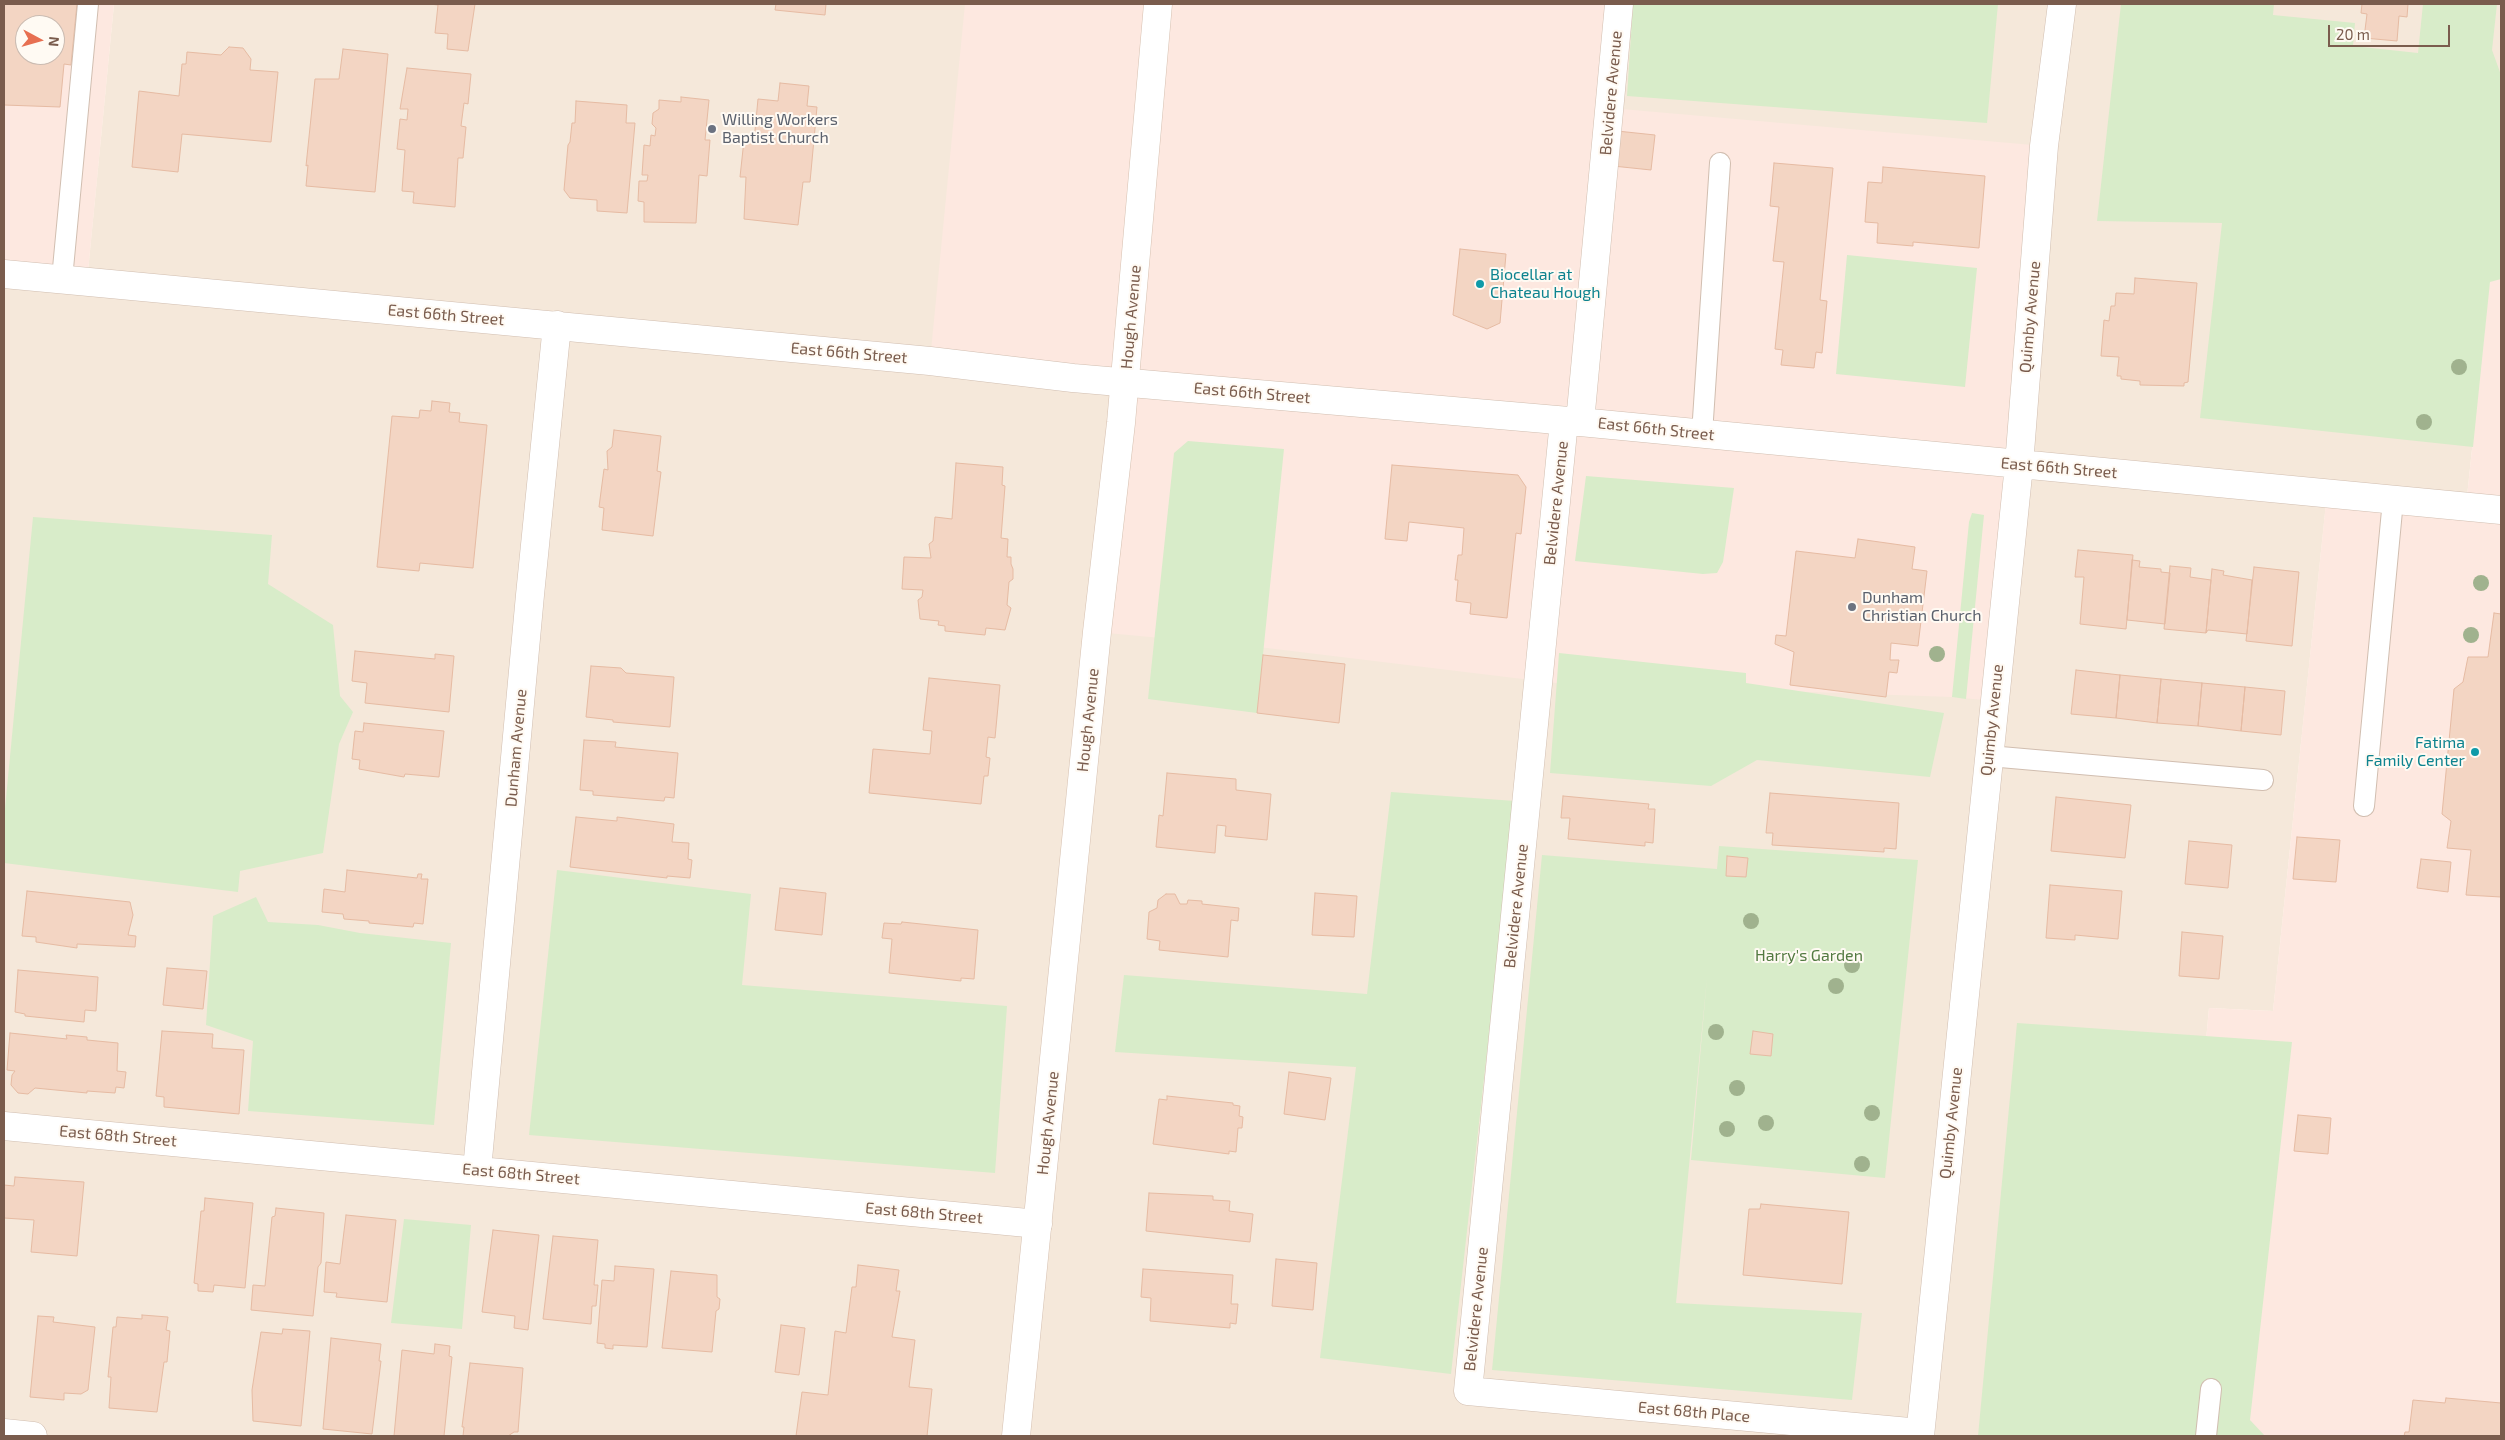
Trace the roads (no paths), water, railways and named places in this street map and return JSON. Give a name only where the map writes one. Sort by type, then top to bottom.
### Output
[{"type":"street","name":"Hough Avenue","points":[[1016,1436],[1097,632],[1125,381],[1158,4]]},
{"type":"street","name":"Belvidere Avenue","points":[[1468,1391],[1572,421],[1619,4]]},
{"type":"street","name":"Quimby Avenue","points":[[1920,1435],[2018,464],[2044,146],[2062,4]]},
{"type":"street","name":"East 66th Street","points":[[4,274],[2501,510]]},
{"type":"street","name":"Dunham Avenue","points":[[477,1170],[529,605],[558,325]]},
{"type":"street","name":"East 68th Street","points":[[4,1126],[1038,1224]]},
{"type":"street","name":"East 68th Place","points":[[1468,1391],[1920,1435]]},
{"type":"street","points":[[4,1434],[33,1436]]},
{"type":"lane","points":[[62,280],[88,4]]},
{"type":"lane","points":[[1702,434],[1720,163]]},
{"type":"lane","points":[[2364,806],[2393,500]]},
{"type":"lane","points":[[1989,756],[2264,780]]},
{"type":"lane","points":[[2206,1436],[2211,1389]]},
{"type":"place","name":"Willing Workers Baptist Church","points":[[712,129]]},
{"type":"place","name":"Biocellar at Chateau Hough","points":[[1480,284]]},
{"type":"place","name":"Dunham Christian Church","points":[[1852,607]]},
{"type":"place","name":"Fatima Family Center","points":[[2475,752]]},
{"type":"park label","name":"Harry's Garden","points":[[1809,956]]}]
